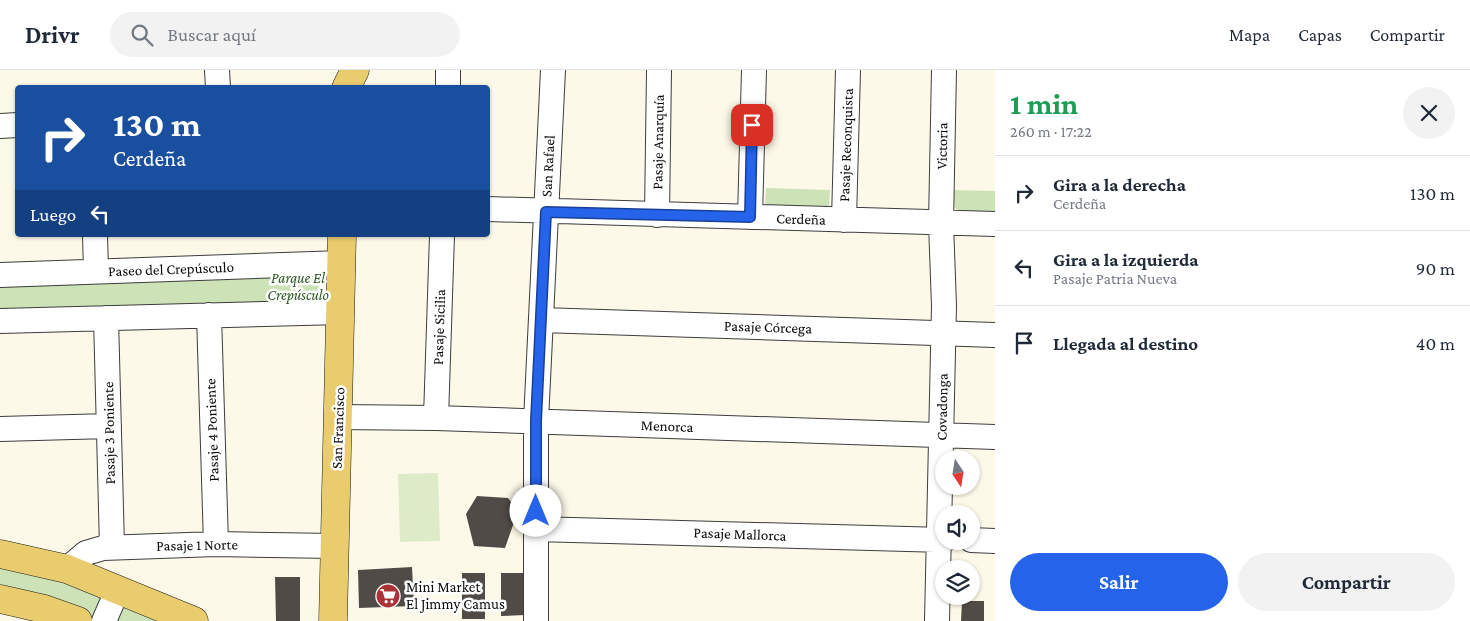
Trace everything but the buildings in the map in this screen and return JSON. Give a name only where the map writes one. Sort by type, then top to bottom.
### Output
[{"type":"main road","points":[[348,85],[355,70]]},
{"type":"main road","name":"San Francisco","points":[[333,621],[342,237]]},
{"type":"main road","points":[[0,554],[68,569],[194,621]]},
{"type":"main road","points":[[0,599],[44,609],[78,621]]},
{"type":"street","points":[[217,70],[218,85]]},
{"type":"street","points":[[448,70],[448,85]]},
{"type":"street","name":"San Rafael","points":[[536,621],[536,421],[553,70]]},
{"type":"street","name":"Pasaje Anarquía","points":[[657,215],[659,70]]},
{"type":"street","points":[[750,217],[754,70]]},
{"type":"street","name":"Pasaje Reconquista","points":[[844,220],[848,70]]},
{"type":"street","name":"Victoria","points":[[941,223],[944,70]]},
{"type":"street","points":[[0,126],[15,125]]},
{"type":"street","name":"Cerdeña","points":[[490,209],[995,224]]},
{"type":"street","name":"Covadonga","points":[[941,223],[944,333],[941,505]]},
{"type":"street","points":[[95,237],[96,271]]},
{"type":"street","name":"Pasaje Sicilia","points":[[436,418],[442,237]]},
{"type":"street","name":"Paseo del Crepúsculo","points":[[0,275],[342,263]]},
{"type":"street","points":[[0,321],[341,312]]},
{"type":"street","name":"Pasaje 4 Poniente","points":[[209,315],[216,544]]},
{"type":"street","name":"Pasaje 3 Poniente","points":[[106,318],[112,547]]},
{"type":"street","name":"Pasaje Córcega","points":[[541,320],[995,335]]},
{"type":"street","name":"Menorca","points":[[338,417],[536,421],[995,437]]},
{"type":"street","points":[[0,429],[108,426]]},
{"type":"street","name":"Pasaje Mallorca","points":[[536,528],[935,540]]},
{"type":"street","points":[[980,540],[995,541]]},
{"type":"street","name":"Pasaje 1 Norte","points":[[68,569],[86,553],[112,547],[216,544],[334,546]]},
{"type":"street","name":"Covadonga","points":[[937,621],[941,550]]},
{"type":"street","points":[[104,621],[118,589]]},
{"type":"green space","points":[[766,188],[830,190],[829,208],[765,207]]},
{"type":"green space","points":[[952,190],[995,191],[995,213],[959,212],[952,204]]},
{"type":"green space","name":"Parque El Crepúsculo","points":[[319,269],[319,303],[0,312],[0,280]]},
{"type":"green space","points":[[438,473],[440,541],[400,542],[398,474]]},
{"type":"green space","points":[[0,566],[61,581],[166,621],[97,621],[15,590],[0,588]]},
{"type":"place","name":"Mini Market El Jimmy Camus","points":[[388,596]]},
{"type":"route","points":[[536,511],[536,421],[546,212],[750,217],[752,125]]}]
